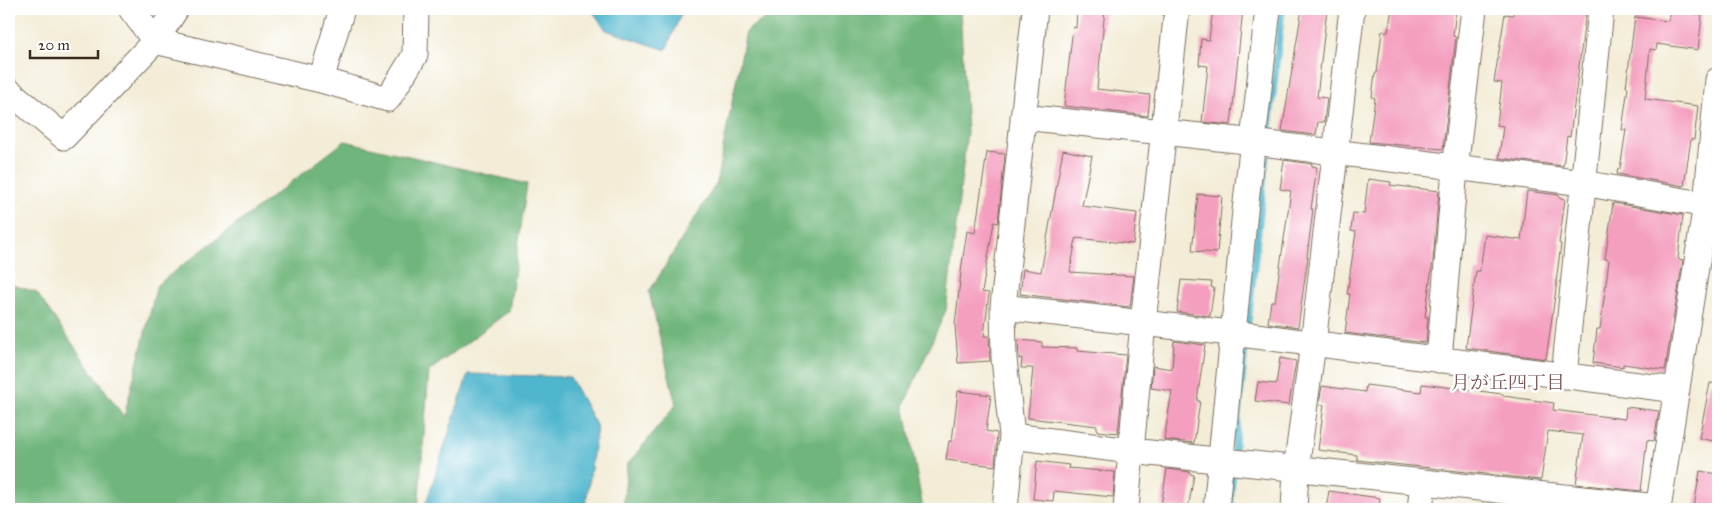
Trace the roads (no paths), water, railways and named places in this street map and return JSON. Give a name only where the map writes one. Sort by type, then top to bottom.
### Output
[{"type":"street","points":[[131,9],[155,41],[321,80],[388,99],[415,55],[416,9]]},
{"type":"street","points":[[9,91],[64,137],[155,41],[176,9]]},
{"type":"street","points":[[321,80],[342,9]]},
{"type":"street","points":[[1005,509],[1012,436],[1004,358],[1003,307],[1035,9]]},
{"type":"street","points":[[1126,509],[1143,323],[1177,9]]},
{"type":"street","points":[[1216,509],[1268,9]]},
{"type":"street","points":[[1294,509],[1296,470],[1313,344],[1352,9]]},
{"type":"street","points":[[1439,360],[1455,169],[1474,9]]},
{"type":"street","points":[[1564,376],[1601,9]]},
{"type":"street","points":[[1012,436],[1296,470],[1423,483],[1546,502],[1658,508],[1677,390],[1712,205],[1718,80]]},
{"type":"street","points":[[1023,117],[1335,152],[1455,169],[1583,184],[1712,205]]},
{"type":"street","points":[[1003,307],[1677,390]]},
{"type":"street","points":[[1420,509],[1423,483]]},
{"type":"water","points":[[591,9],[683,9],[666,50],[606,30]]},
{"type":"water","points":[[468,374],[570,377],[597,427],[585,509],[424,509]]},
{"type":"waterway","points":[[1230,509],[1233,461],[1282,9]]},
{"type":"district","name":"月が丘四丁目","points":[[1508,382]]}]
